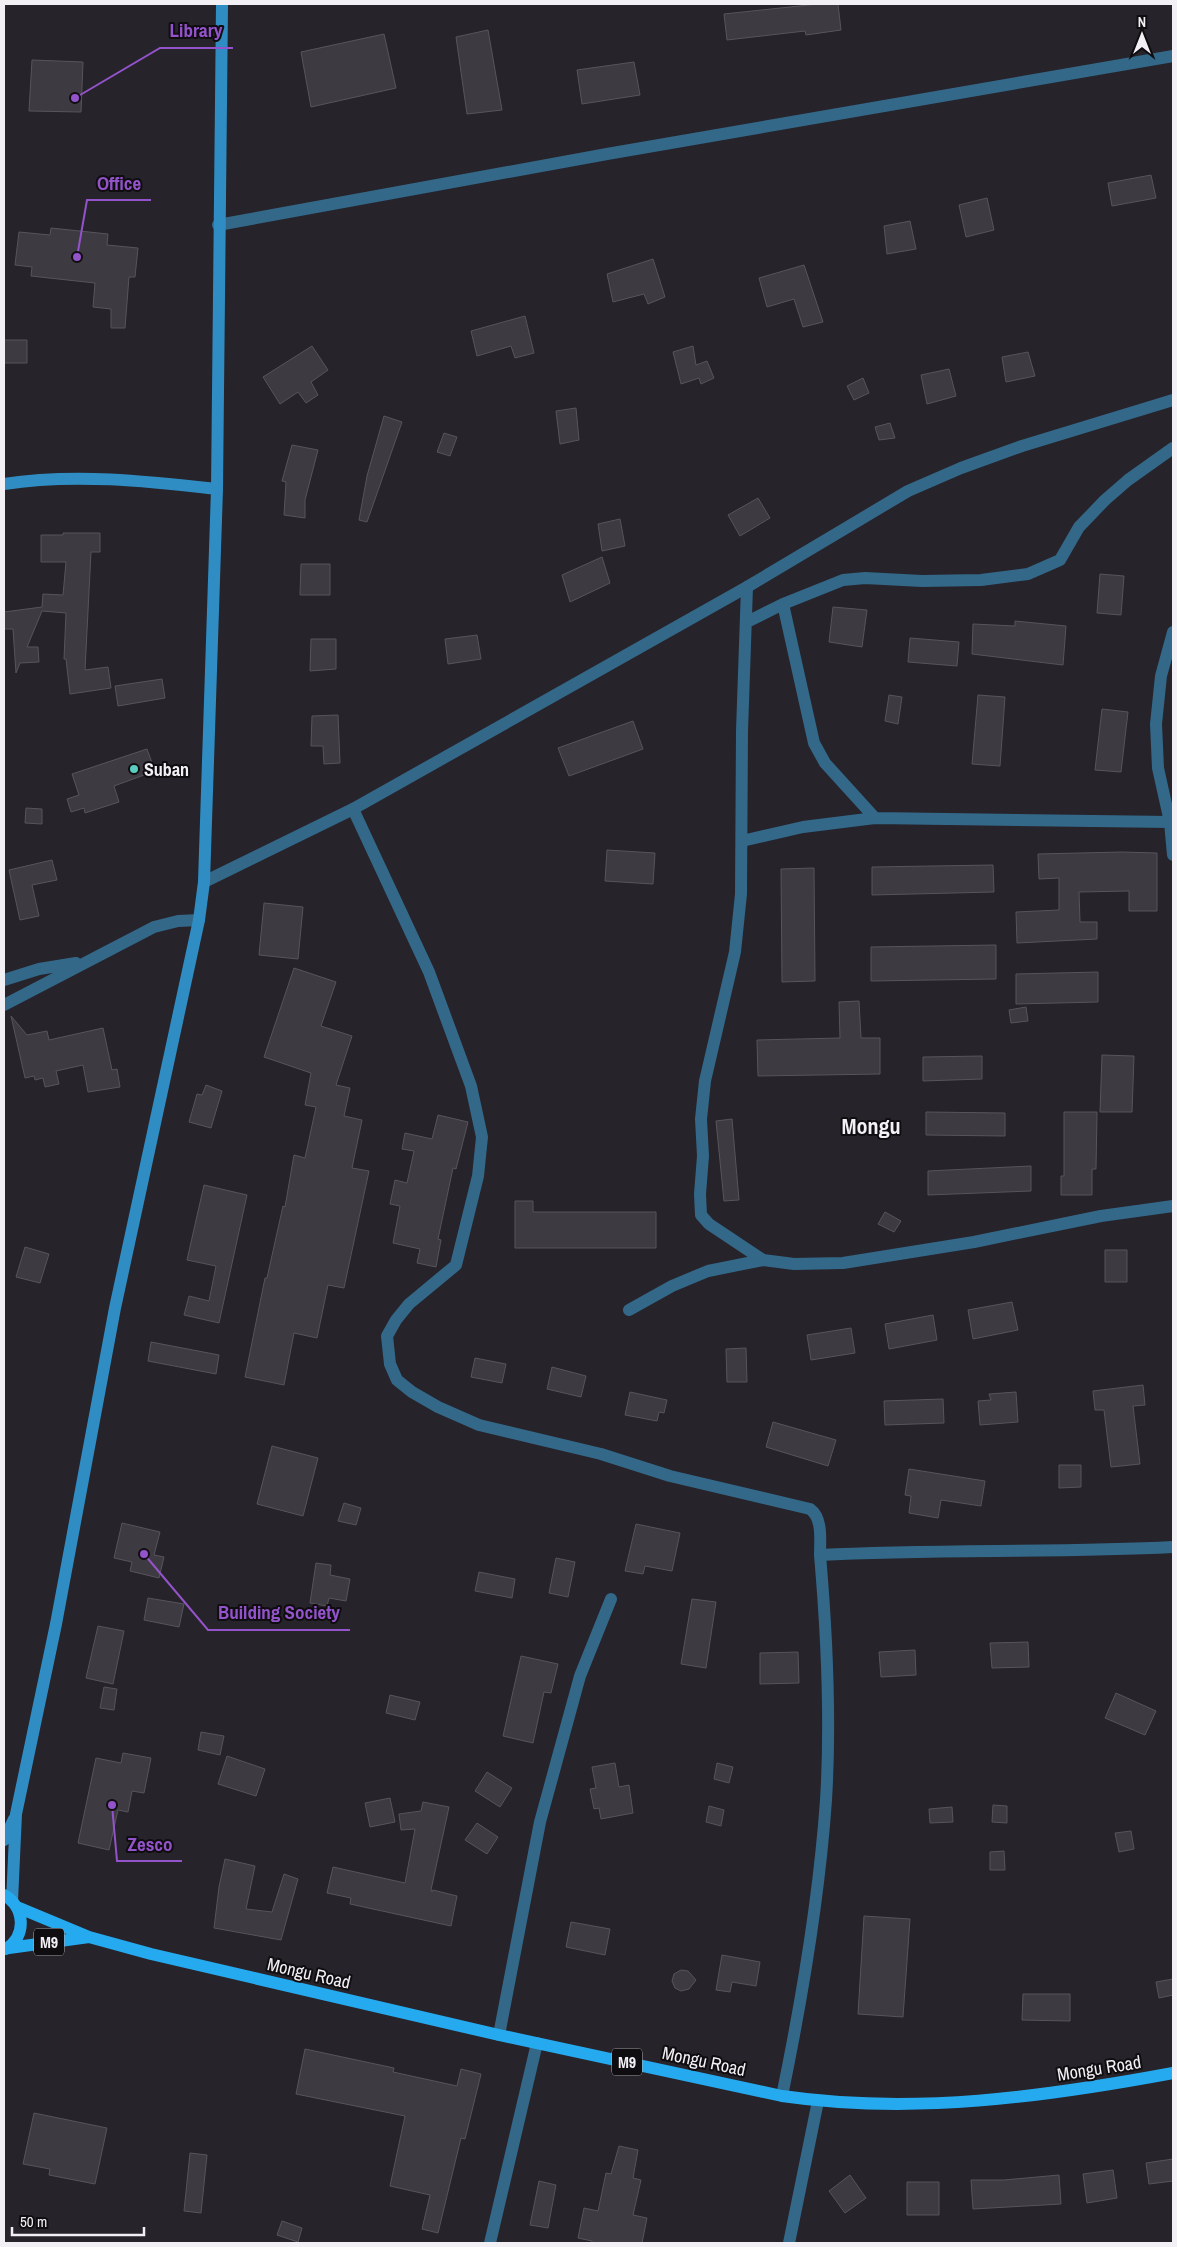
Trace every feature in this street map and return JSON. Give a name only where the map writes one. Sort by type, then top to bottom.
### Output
[{"type":"main road","points":[[6,1949],[14,1943],[21,1930],[20,1914],[11,1901],[16,1814],[56,1624],[115,1308],[199,920],[204,882],[217,489],[218,225],[222,4]]},
{"type":"main road","points":[[4,484],[52,479],[100,478],[217,489]]},
{"type":"main road","points":[[4,1840],[16,1814]]},
{"type":"main road","name":"Mongu Road","points":[[11,1901],[89,1936],[151,1954],[499,2035],[782,2096],[818,2101],[877,2104],[985,2102],[1089,2088],[1173,2073]]},
{"type":"main road","name":"Mongu Road","points":[[6,1949],[89,1936]]},
{"type":"street","points":[[218,225],[607,154],[1173,56]]},
{"type":"street","points":[[204,882],[266,854],[353,809],[747,587],[908,491],[961,468],[1022,446],[1173,400]]},
{"type":"street","points":[[747,622],[783,604],[844,580],[865,578],[922,581],[981,580],[1028,574],[1060,560],[1079,528],[1105,500],[1128,480],[1173,448]]},
{"type":"street","points":[[747,587],[742,731],[741,894],[735,952],[705,1081],[701,1119],[703,1165],[700,1194],[701,1215],[709,1224],[763,1260]]},
{"type":"street","points":[[783,604],[814,743],[825,763],[875,818]]},
{"type":"street","points":[[1173,632],[1161,676],[1156,724],[1158,768],[1170,822],[1173,855]]},
{"type":"street","points":[[353,809],[429,972],[471,1086],[482,1137],[478,1176],[456,1265],[409,1304],[396,1320],[387,1336],[389,1356],[397,1380],[438,1408],[479,1424],[601,1454],[670,1476],[810,1509],[814,1512],[819,1523],[826,1655],[826,1800],[808,1950],[797,2024],[782,2096]]},
{"type":"street","points":[[742,841],[803,827],[875,818],[1170,822]]},
{"type":"street","points":[[4,1005],[83,962],[154,927],[178,921],[199,920]]},
{"type":"street","points":[[4,980],[60,964],[83,962]]},
{"type":"street","points":[[630,1310],[672,1286],[708,1271],[763,1260],[794,1264],[843,1263],[974,1242],[1101,1216],[1173,1206]]},
{"type":"street","points":[[820,1555],[924,1550],[1091,1550],[1173,1547]]},
{"type":"street","points":[[499,2035],[540,1822],[580,1676],[611,1598]]},
{"type":"street","points":[[490,2243],[537,2043]]},
{"type":"street","points":[[789,2243],[818,2101]]},
{"type":"building","points":[[818,4],[838,4],[841,30],[806,35],[805,31],[727,40],[724,14]]},
{"type":"building","points":[[488,30],[502,110],[467,114],[456,37]]},
{"type":"building","points":[[384,34],[396,88],[311,107],[301,52]]},
{"type":"building","points":[[32,60],[83,62],[81,112],[29,111]]},
{"type":"building","points":[[634,62],[640,95],[582,104],[577,70]]},
{"type":"building","points":[[1151,175],[1156,198],[1112,206],[1108,183]]},
{"type":"building","points":[[987,198],[994,230],[966,237],[959,205]]},
{"type":"building","points":[[910,221],[916,249],[887,254],[884,226]]},
{"type":"building","points":[[51,228],[108,234],[107,245],[138,248],[135,277],[129,277],[125,328],[111,328],[111,309],[93,307],[95,283],[31,276],[32,267],[15,265],[19,232],[50,235]]},
{"type":"building","points":[[653,259],[665,297],[648,304],[644,294],[613,302],[607,274]]},
{"type":"building","points":[[804,265],[823,322],[803,327],[794,299],[767,307],[759,278]]},
{"type":"building","points":[[525,316],[534,353],[515,358],[511,346],[477,356],[471,331]]},
{"type":"building","points":[[4,340],[27,340],[27,363],[4,363]]},
{"type":"building","points":[[312,346],[328,370],[311,382],[318,395],[306,403],[298,392],[280,404],[263,377]]},
{"type":"building","points":[[693,346],[696,365],[707,361],[714,378],[701,384],[699,378],[681,384],[673,352]]},
{"type":"building","points":[[1028,352],[1035,376],[1006,382],[1002,357]]},
{"type":"building","points":[[949,369],[956,396],[927,404],[921,375]]},
{"type":"building","points":[[863,378],[869,393],[854,400],[847,386]]},
{"type":"building","points":[[576,408],[579,440],[560,444],[556,411]]},
{"type":"building","points":[[384,416],[402,422],[367,522],[359,520],[367,476]]},
{"type":"building","points":[[890,423],[895,438],[879,440],[875,427]]},
{"type":"building","points":[[444,433],[457,437],[450,456],[437,452]]},
{"type":"building","points":[[292,445],[318,450],[305,500],[305,518],[284,515],[286,482],[282,481]]},
{"type":"building","points":[[758,498],[770,518],[740,536],[728,515]]},
{"type":"building","points":[[620,519],[625,546],[602,551],[598,524]]},
{"type":"building","points":[[63,533],[100,533],[100,552],[91,552],[85,670],[108,667],[111,688],[70,694],[66,659],[64,659],[66,613],[42,611],[27,647],[38,647],[39,662],[20,663],[16,673],[13,629],[4,629],[4,612],[42,607],[43,594],[63,595],[66,562],[41,562],[41,535],[63,535]]},
{"type":"building","points":[[602,557],[610,583],[570,602],[562,575]]},
{"type":"building","points":[[301,564],[330,564],[330,595],[300,595]]},
{"type":"building","points":[[1100,574],[1124,576],[1121,615],[1097,613]]},
{"type":"building","points":[[833,607],[867,610],[862,647],[829,642]]},
{"type":"building","points":[[1015,621],[1066,626],[1063,665],[972,654],[973,624],[1015,626]]},
{"type":"building","points":[[477,635],[481,659],[448,664],[445,639]]},
{"type":"building","points":[[910,638],[959,642],[957,666],[908,662]]},
{"type":"building","points":[[311,639],[336,639],[336,669],[310,671]]},
{"type":"building","points":[[162,679],[165,698],[118,706],[115,686]]},
{"type":"building","points":[[889,695],[902,697],[898,724],[885,721]]},
{"type":"building","points":[[978,695],[1005,697],[1000,766],[972,764]]},
{"type":"building","points":[[1102,709],[1128,712],[1121,772],[1095,770]]},
{"type":"building","points":[[338,715],[340,763],[324,764],[323,746],[311,746],[312,716]]},
{"type":"building","points":[[633,721],[643,749],[569,776],[558,748]]},
{"type":"building","points":[[147,749],[155,771],[114,786],[119,802],[85,813],[84,808],[71,812],[67,799],[79,795],[72,774]]},
{"type":"building","points":[[26,808],[42,809],[42,824],[25,823]]},
{"type":"building","points":[[607,850],[655,853],[653,884],[605,881]]},
{"type":"building","points":[[1157,853],[1157,911],[1129,911],[1129,891],[1079,892],[1080,922],[1097,922],[1097,939],[1017,943],[1016,912],[1059,910],[1059,878],[1039,879],[1038,854]]},
{"type":"building","points":[[52,860],[57,880],[32,885],[39,916],[20,920],[9,870]]},
{"type":"building","points":[[993,865],[994,892],[872,895],[872,867]]},
{"type":"building","points":[[814,868],[815,981],[782,982],[781,869]]},
{"type":"building","points":[[264,903],[303,907],[298,959],[259,955]]},
{"type":"building","points":[[996,945],[996,979],[871,981],[871,947]]},
{"type":"building","points":[[294,968],[336,982],[321,1026],[352,1036],[336,1085],[350,1088],[344,1116],[362,1120],[352,1168],[369,1171],[344,1288],[328,1285],[317,1338],[294,1333],[284,1385],[245,1377],[265,1278],[267,1278],[283,1206],[285,1207],[294,1155],[305,1158],[316,1107],[305,1105],[311,1073],[264,1057]]},
{"type":"building","points":[[1098,972],[1098,1002],[1016,1004],[1016,974]]},
{"type":"building","points":[[859,1001],[861,1038],[880,1038],[880,1074],[758,1076],[757,1040],[840,1038],[839,1002]]},
{"type":"building","points":[[1026,1007],[1028,1021],[1011,1023],[1009,1010]]},
{"type":"building","points":[[11,1016],[27,1035],[47,1031],[49,1040],[103,1028],[112,1070],[117,1069],[120,1087],[88,1092],[83,1065],[56,1071],[59,1084],[45,1087],[43,1078],[35,1080],[34,1076],[25,1078]]},
{"type":"building","points":[[1102,1055],[1134,1056],[1132,1112],[1100,1112]]},
{"type":"building","points":[[982,1056],[982,1079],[923,1081],[923,1057]]},
{"type":"building","points":[[206,1085],[222,1091],[211,1128],[189,1122],[197,1094],[202,1095]]},
{"type":"building","points":[[926,1112],[1005,1113],[1005,1136],[926,1135]]},
{"type":"building","points":[[1064,1112],[1097,1112],[1096,1169],[1092,1169],[1092,1195],[1061,1195],[1061,1176],[1064,1176]]},
{"type":"building","points":[[438,1115],[468,1122],[456,1169],[453,1168],[438,1239],[441,1240],[436,1267],[417,1263],[420,1249],[393,1243],[400,1206],[390,1204],[395,1180],[407,1183],[414,1151],[402,1149],[405,1133],[432,1139]]},
{"type":"building","points":[[732,1119],[739,1200],[724,1201],[716,1121]]},
{"type":"building","points":[[1031,1166],[1031,1191],[928,1195],[928,1171]]},
{"type":"building","points":[[204,1185],[247,1195],[219,1323],[184,1315],[189,1296],[209,1301],[216,1266],[187,1260]]},
{"type":"building","points":[[515,1201],[533,1201],[533,1212],[656,1212],[656,1248],[515,1248]]},
{"type":"building","points":[[885,1212],[901,1221],[894,1232],[878,1224]]},
{"type":"building","points":[[25,1247],[49,1254],[40,1283],[16,1277]]},
{"type":"building","points":[[1105,1250],[1127,1250],[1127,1282],[1105,1282]]},
{"type":"building","points":[[1012,1302],[1018,1330],[973,1339],[968,1310]]},
{"type":"building","points":[[933,1315],[937,1340],[889,1349],[885,1324]]},
{"type":"building","points":[[851,1328],[855,1353],[811,1360],[807,1335]]},
{"type":"building","points":[[151,1342],[219,1355],[216,1374],[148,1361]]},
{"type":"building","points":[[746,1348],[747,1382],[727,1382],[726,1349]]},
{"type":"building","points":[[475,1358],[506,1364],[502,1383],[471,1377]]},
{"type":"building","points":[[552,1367],[586,1376],[581,1397],[547,1389]]},
{"type":"building","points":[[1143,1385],[1145,1405],[1133,1406],[1140,1464],[1111,1467],[1104,1410],[1095,1410],[1093,1391]]},
{"type":"building","points":[[630,1392],[667,1400],[664,1413],[659,1412],[657,1421],[625,1415]]},
{"type":"building","points":[[1016,1392],[1018,1422],[980,1425],[978,1401],[991,1400],[989,1394]]},
{"type":"building","points":[[943,1399],[944,1423],[885,1425],[884,1401]]},
{"type":"building","points":[[773,1422],[836,1440],[828,1466],[766,1447]]},
{"type":"building","points":[[272,1446],[318,1458],[303,1516],[257,1504]]},
{"type":"building","points":[[1059,1465],[1081,1465],[1081,1487],[1059,1488]]},
{"type":"building","points":[[909,1469],[985,1481],[981,1506],[941,1500],[938,1518],[909,1513],[911,1496],[905,1495]]},
{"type":"building","points":[[344,1503],[361,1508],[356,1525],[338,1521]]},
{"type":"building","points":[[122,1523],[160,1532],[154,1555],[164,1557],[159,1578],[130,1571],[132,1562],[114,1558]]},
{"type":"building","points":[[636,1524],[680,1533],[672,1571],[645,1566],[643,1574],[625,1571]]},
{"type":"building","points":[[556,1558],[575,1562],[568,1597],[549,1593]]},
{"type":"building","points":[[316,1563],[331,1565],[330,1575],[350,1579],[346,1601],[329,1598],[327,1606],[310,1603]]},
{"type":"building","points":[[479,1572],[515,1579],[512,1598],[475,1591]]},
{"type":"building","points":[[148,1598],[184,1604],[179,1627],[144,1620]]},
{"type":"building","points":[[692,1599],[716,1602],[706,1668],[681,1664]]},
{"type":"building","points":[[98,1626],[124,1631],[113,1684],[86,1678]]},
{"type":"building","points":[[1028,1642],[1029,1667],[992,1668],[990,1643]]},
{"type":"building","points":[[915,1650],[916,1675],[881,1677],[879,1652]]},
{"type":"building","points":[[798,1652],[799,1683],[760,1684],[760,1653]]},
{"type":"building","points":[[521,1656],[558,1664],[551,1693],[544,1692],[533,1743],[503,1736]]},
{"type":"building","points":[[104,1687],[117,1689],[114,1710],[100,1708]]},
{"type":"building","points":[[1116,1693],[1156,1711],[1145,1735],[1105,1718]]},
{"type":"building","points":[[390,1695],[420,1702],[415,1720],[386,1713]]},
{"type":"building","points":[[201,1732],[224,1736],[220,1755],[198,1750]]},
{"type":"building","points":[[123,1753],[151,1758],[144,1793],[132,1791],[128,1812],[118,1810],[109,1850],[78,1843],[96,1758],[121,1763]]},
{"type":"building","points":[[227,1756],[265,1769],[256,1796],[218,1784]]},
{"type":"building","points":[[615,1763],[619,1787],[629,1785],[633,1813],[601,1819],[599,1808],[594,1809],[590,1789],[596,1788],[592,1767]]},
{"type":"building","points":[[717,1763],[733,1767],[729,1783],[714,1779]]},
{"type":"building","points":[[487,1772],[512,1788],[500,1807],[475,1791]]},
{"type":"building","points":[[390,1798],[395,1822],[370,1827],[365,1803]]},
{"type":"building","points":[[423,1802],[449,1807],[431,1890],[432,1892],[433,1890],[457,1896],[451,1926],[350,1904],[351,1898],[327,1893],[333,1867],[405,1883],[415,1829],[401,1830],[399,1814],[421,1811]]},
{"type":"building","points":[[993,1805],[1007,1806],[1007,1823],[992,1822]]},
{"type":"building","points":[[709,1806],[724,1810],[721,1826],[706,1822]]},
{"type":"building","points":[[952,1807],[953,1822],[930,1823],[929,1809]]},
{"type":"building","points":[[477,1823],[498,1837],[487,1854],[465,1840]]},
{"type":"building","points":[[1131,1831],[1134,1849],[1119,1852],[1115,1833]]},
{"type":"building","points":[[1004,1851],[1005,1870],[990,1870],[990,1852]]},
{"type":"building","points":[[225,1859],[255,1866],[246,1909],[272,1912],[284,1874],[298,1879],[281,1940],[214,1928],[219,1887]]},
{"type":"building","points":[[864,1916],[910,1919],[903,2017],[858,2014]]},
{"type":"building","points":[[571,1922],[610,1929],[605,1955],[566,1947]]},
{"type":"building","points":[[722,1955],[760,1962],[756,1986],[732,1982],[730,1992],[716,1990]]},
{"type":"building","points":[[681,1970],[688,1971],[696,1980],[689,1989],[681,1991],[675,1988],[672,1981],[674,1974]]},
{"type":"building","points":[[1173,1979],[1173,1995],[1159,1998],[1156,1982]]},
{"type":"building","points":[[1023,1994],[1070,1994],[1070,2021],[1022,2020]]},
{"type":"building","points":[[305,2049],[394,2068],[393,2072],[457,2086],[461,2069],[481,2074],[465,2139],[461,2138],[438,2233],[422,2229],[430,2195],[390,2186],[405,2116],[296,2094]]},
{"type":"building","points":[[34,2113],[107,2128],[95,2184],[49,2175],[50,2169],[23,2164]]},
{"type":"building","points":[[619,2146],[638,2150],[633,2178],[641,2180],[633,2215],[647,2218],[642,2243],[592,2243],[592,2241],[578,2238],[584,2208],[598,2211],[606,2173],[611,2174]]},
{"type":"building","points":[[190,2153],[207,2155],[201,2213],[184,2211]]},
{"type":"building","points":[[1173,2159],[1173,2181],[1149,2184],[1146,2163]]},
{"type":"building","points":[[1113,2170],[1117,2198],[1087,2203],[1083,2174]]},
{"type":"building","points":[[850,2175],[866,2198],[845,2213],[829,2191]]},
{"type":"building","points":[[1059,2175],[1061,2204],[973,2209],[971,2180],[1004,2180]]},
{"type":"building","points":[[539,2181],[556,2185],[548,2228],[530,2225]]},
{"type":"building","points":[[907,2182],[939,2182],[939,2215],[907,2215]]},
{"type":"building","points":[[282,2221],[302,2228],[298,2242],[277,2235]]},
{"type":"place","name":"Library","points":[[75,98]]},
{"type":"place","name":"Office","points":[[77,257]]},
{"type":"place","name":"Suban","points":[[134,769]]},
{"type":"place","name":"Building Society","points":[[144,1554]]},
{"type":"place","name":"Zesco","points":[[112,1805]]},
{"type":"district","name":"Mongu","points":[[871,1126]]}]
